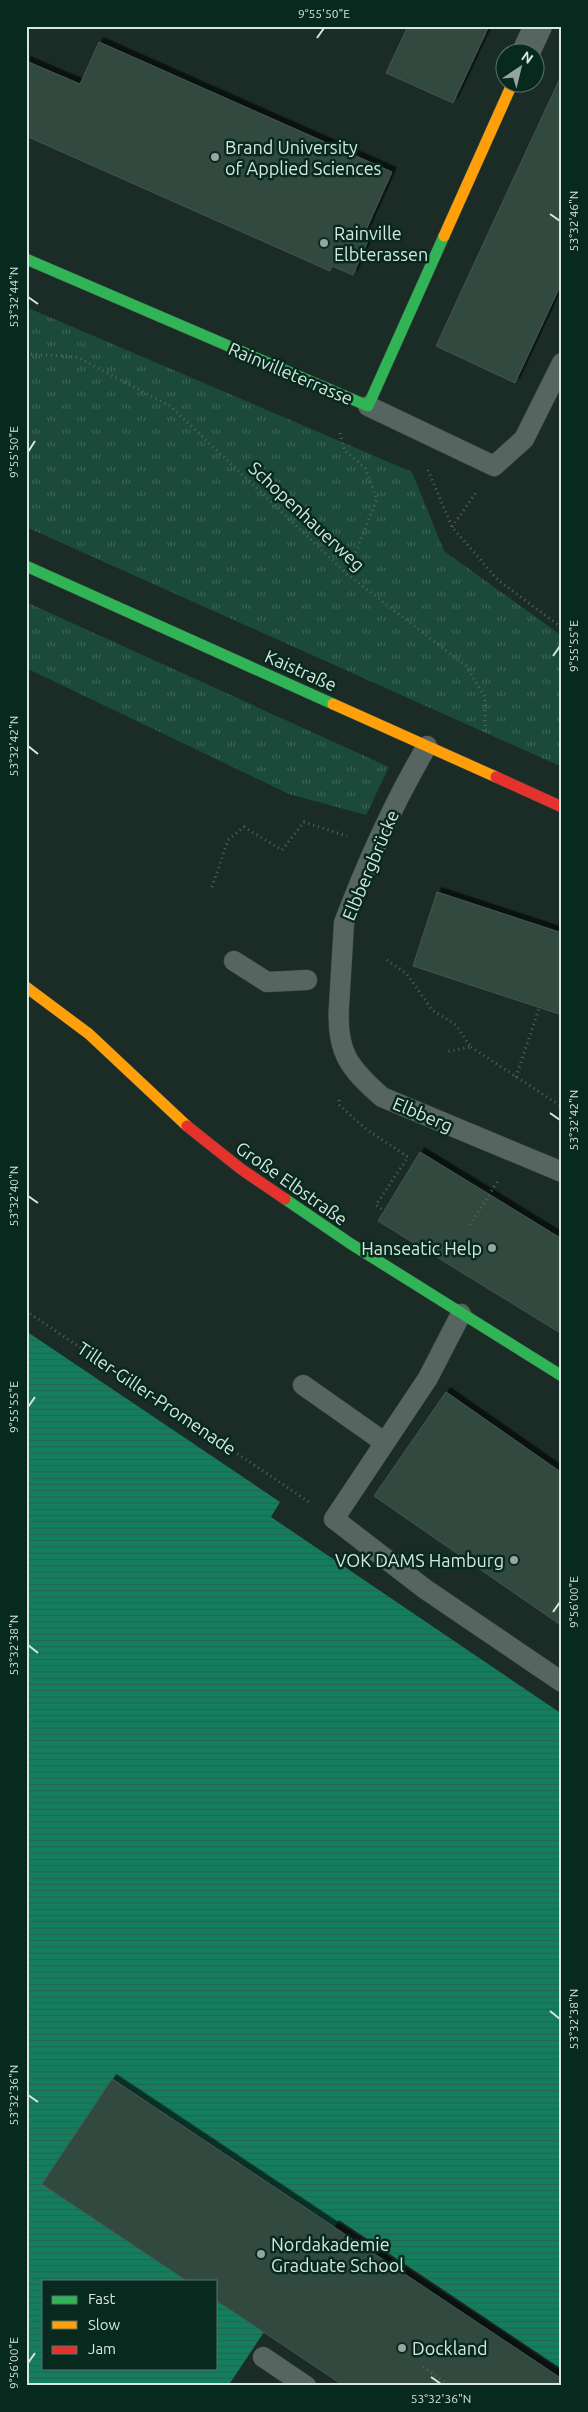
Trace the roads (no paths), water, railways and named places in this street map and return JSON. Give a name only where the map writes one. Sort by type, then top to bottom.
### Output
[{"type":"street","points":[[531,42],[538,26]]},
{"type":"street","name":"Rainvilleterrasse","points":[[26,259],[368,406],[509,92]]},
{"type":"street","name":"Kaistraße","points":[[26,566],[562,807]]},
{"type":"street","name":"Große Elbstraße","points":[[26,987],[88,1034],[217,1152],[351,1244],[562,1376]]},
{"type":"lane","points":[[368,406],[494,466],[524,440],[562,363]]},
{"type":"lane","name":"Elbbergbrücke","points":[[338,1006],[344,923],[362,875],[404,784],[427,746]]},
{"type":"lane","points":[[234,961],[266,982],[308,980]]},
{"type":"lane","name":"Elbberg","points":[[338,1006],[337,1031],[346,1057],[360,1078],[382,1097],[562,1172]]},
{"type":"lane","points":[[461,1314],[428,1378],[334,1519],[425,1589],[562,1682]]},
{"type":"lane","points":[[303,1385],[384,1442]]},
{"type":"lane","points":[[263,2357],[306,2386]]},
{"type":"place","name":"Brand University of Applied Sciences","points":[[215,157]]},
{"type":"place","name":"Rainville Elbterassen","points":[[324,243]]},
{"type":"place","name":"Hanseatic Help","points":[[492,1248]]},
{"type":"place","name":"VOK DAMS Hamburg","points":[[514,1560]]},
{"type":"place","name":"Nordakademie Graduate School","points":[[261,2254]]},
{"type":"place","name":"Dockland","points":[[402,2348]]}]
